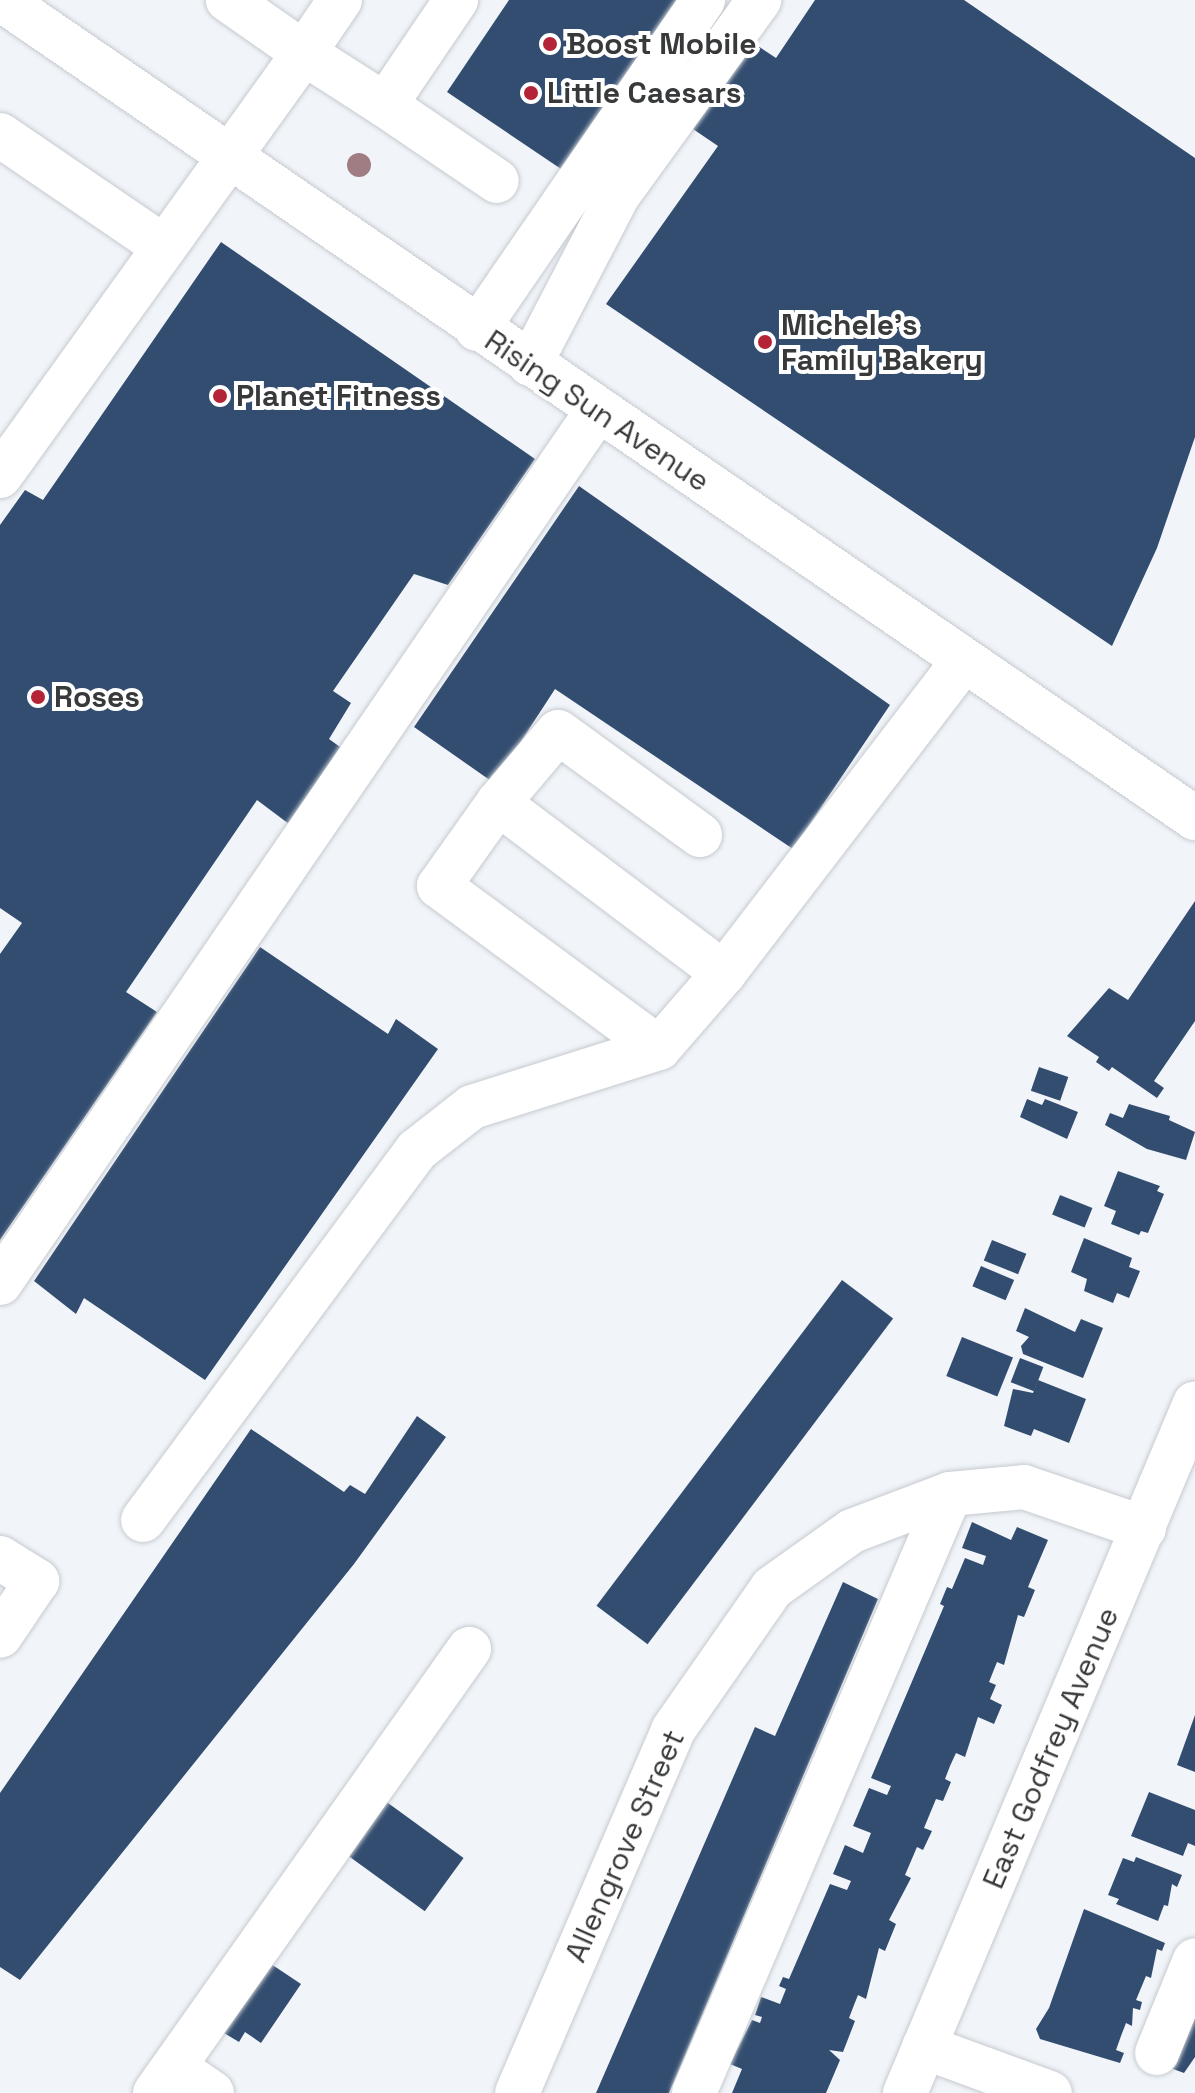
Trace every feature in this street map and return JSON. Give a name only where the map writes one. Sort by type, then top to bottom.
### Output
[{"type":"street","points":[[228,0],[497,181]]},
{"type":"street","points":[[0,476],[163,246],[230,161],[340,0]]},
{"type":"street","points":[[385,105],[456,0]]},
{"type":"street","points":[[477,329],[703,0]]},
{"type":"street","points":[[530,364],[618,195],[759,0]]},
{"type":"street","name":"Rising Sun Avenue","points":[[27,7],[230,161],[1195,818]]},
{"type":"street","points":[[0,135],[163,246]]},
{"type":"street","points":[[0,1283],[597,411]]},
{"type":"street","points":[[143,1520],[417,1150],[472,1107],[659,1048],[724,973],[963,661]]},
{"type":"street","points":[[659,1048],[439,886],[498,803],[558,732],[700,835]]},
{"type":"street","points":[[498,803],[724,973]]},
{"type":"street","name":"East Godfrey Avenue","points":[[905,2093],[1195,1403]]},
{"type":"street","name":"Allengrove Street","points":[[517,2093],[673,1730],[772,1588],[852,1531],[950,1494],[1024,1487],[1144,1528]]},
{"type":"street","points":[[694,2093],[950,1494]]},
{"type":"street","points":[[0,1558],[37,1581],[0,1636]]},
{"type":"street","points":[[212,2093],[164,2080],[469,1649]]},
{"type":"street","points":[[1157,2053],[1195,1960]]},
{"type":"street","points":[[924,2047],[1050,2093]]},
{"type":"building","points":[[509,0],[685,0],[567,173],[447,92]]},
{"type":"building","points":[[815,0],[964,0],[1195,158],[1195,437],[1157,548],[1112,646],[606,304],[718,146],[690,127],[749,40],[776,58]]},
{"type":"building","points":[[221,242],[535,459],[448,585],[414,574],[333,691],[351,703],[329,739],[347,752],[293,827],[257,800],[126,992],[157,1012],[0,1240],[0,954],[22,923],[0,908],[0,525],[25,490],[43,500]]},
{"type":"building","points":[[579,486],[890,705],[793,849],[555,689],[494,783],[414,727]]},
{"type":"building","points":[[1195,901],[1195,1021],[1154,1081],[1164,1088],[1157,1098],[1112,1067],[1109,1071],[1096,1062],[1099,1057],[1067,1036],[1109,988],[1128,1000]]},
{"type":"building","points":[[260,947],[388,1034],[396,1019],[438,1049],[205,1380],[84,1298],[76,1314],[34,1281]]},
{"type":"building","points":[[1039,1067],[1068,1077],[1060,1101],[1031,1091]]},
{"type":"building","points":[[1027,1099],[1042,1105],[1045,1099],[1078,1112],[1067,1139],[1020,1117]]},
{"type":"building","points":[[1129,1104],[1170,1116],[1169,1120],[1195,1132],[1186,1160],[1147,1149],[1105,1125],[1110,1113],[1123,1118]]},
{"type":"building","points":[[1118,1171],[1160,1186],[1157,1191],[1164,1194],[1148,1233],[1141,1231],[1139,1235],[1111,1224],[1116,1211],[1104,1206]]},
{"type":"building","points":[[1060,1195],[1092,1208],[1085,1228],[1052,1214]]},
{"type":"building","points":[[1084,1238],[1132,1258],[1129,1267],[1140,1271],[1129,1298],[1117,1293],[1113,1303],[1084,1291],[1087,1279],[1071,1272]]},
{"type":"building","points":[[992,1240],[1026,1254],[1018,1274],[984,1260]]},
{"type":"building","points":[[981,1266],[1014,1280],[1006,1300],[972,1286]]},
{"type":"building","points":[[842,1280],[893,1319],[648,1644],[596,1606]]},
{"type":"building","points":[[1025,1308],[1075,1332],[1081,1319],[1103,1328],[1083,1378],[1023,1354],[1021,1346],[1029,1337],[1016,1331]]},
{"type":"building","points":[[962,1337],[1013,1358],[997,1397],[946,1376]]},
{"type":"building","points":[[1020,1358],[1043,1367],[1034,1391],[1011,1382]]},
{"type":"building","points":[[1038,1380],[1086,1399],[1069,1443],[1034,1429],[1031,1436],[1004,1426],[1013,1389],[1033,1393]]},
{"type":"building","points":[[417,1416],[446,1437],[354,1564],[20,1980],[0,1967],[0,1793],[251,1429],[344,1492],[350,1485],[365,1494]]},
{"type":"building","points":[[972,1522],[1011,1540],[1017,1527],[1048,1540],[1028,1587],[1035,1590],[1024,1617],[1018,1615],[1004,1665],[997,1662],[989,1682],[996,1685],[990,1699],[1002,1705],[994,1724],[978,1717],[965,1757],[956,1753],[950,1766],[945,1779],[951,1782],[943,1801],[936,1799],[924,1828],[932,1831],[923,1850],[917,1847],[905,1875],[911,1878],[889,1920],[896,1924],[885,1951],[879,1948],[866,1999],[858,1995],[849,2018],[855,2021],[843,2052],[829,2050],[840,2060],[826,2093],[732,2093],[742,2069],[730,2064],[752,2020],[760,2023],[762,2017],[755,2015],[761,1997],[780,2004],[786,1989],[779,1986],[783,1977],[789,1979],[830,1884],[847,1890],[851,1881],[833,1874],[845,1845],[863,1853],[871,1833],[853,1826],[869,1788],[887,1795],[891,1786],[871,1778],[944,1606],[940,1604],[947,1587],[952,1589],[965,1558],[983,1565],[986,1556],[962,1548]]},
{"type":"building","points":[[843,1582],[878,1599],[669,2093],[596,2093],[755,1727],[775,1736]]},
{"type":"building","points":[[1195,1715],[1195,1772],[1177,1765]]},
{"type":"building","points":[[1149,1792],[1195,1810],[1195,1846],[1188,1843],[1183,1856],[1131,1836]]},
{"type":"building","points":[[377,1795],[464,1858],[425,1911],[338,1848]]},
{"type":"building","points":[[1136,1857],[1182,1875],[1177,1887],[1172,1884],[1168,1906],[1164,1905],[1158,1921],[1116,1904],[1119,1899],[1108,1895],[1123,1858],[1134,1862]]},
{"type":"building","points":[[1084,1909],[1165,1943],[1162,1951],[1157,1949],[1151,1978],[1146,1976],[1136,2000],[1142,2002],[1140,2010],[1133,2008],[1132,2026],[1126,2023],[1121,2036],[1116,2050],[1124,2053],[1120,2063],[1040,2039],[1036,2029],[1049,2008]]},
{"type":"building","points":[[259,1956],[301,1984],[261,2043],[245,2032],[239,2042],[224,2033]]},
{"type":"building","points":[[1195,1992],[1195,2057],[1184,2073],[1165,2066]]},
{"type":"place","name":"Boost Mobile","points":[[550,44]]},
{"type":"place","name":"Little Caesars","points":[[531,93]]},
{"type":"place","name":"Michele's Family Bakery","points":[[765,342]]},
{"type":"place","name":"Planet Fitness","points":[[220,396]]},
{"type":"place","name":"Roses","points":[[38,697]]}]
